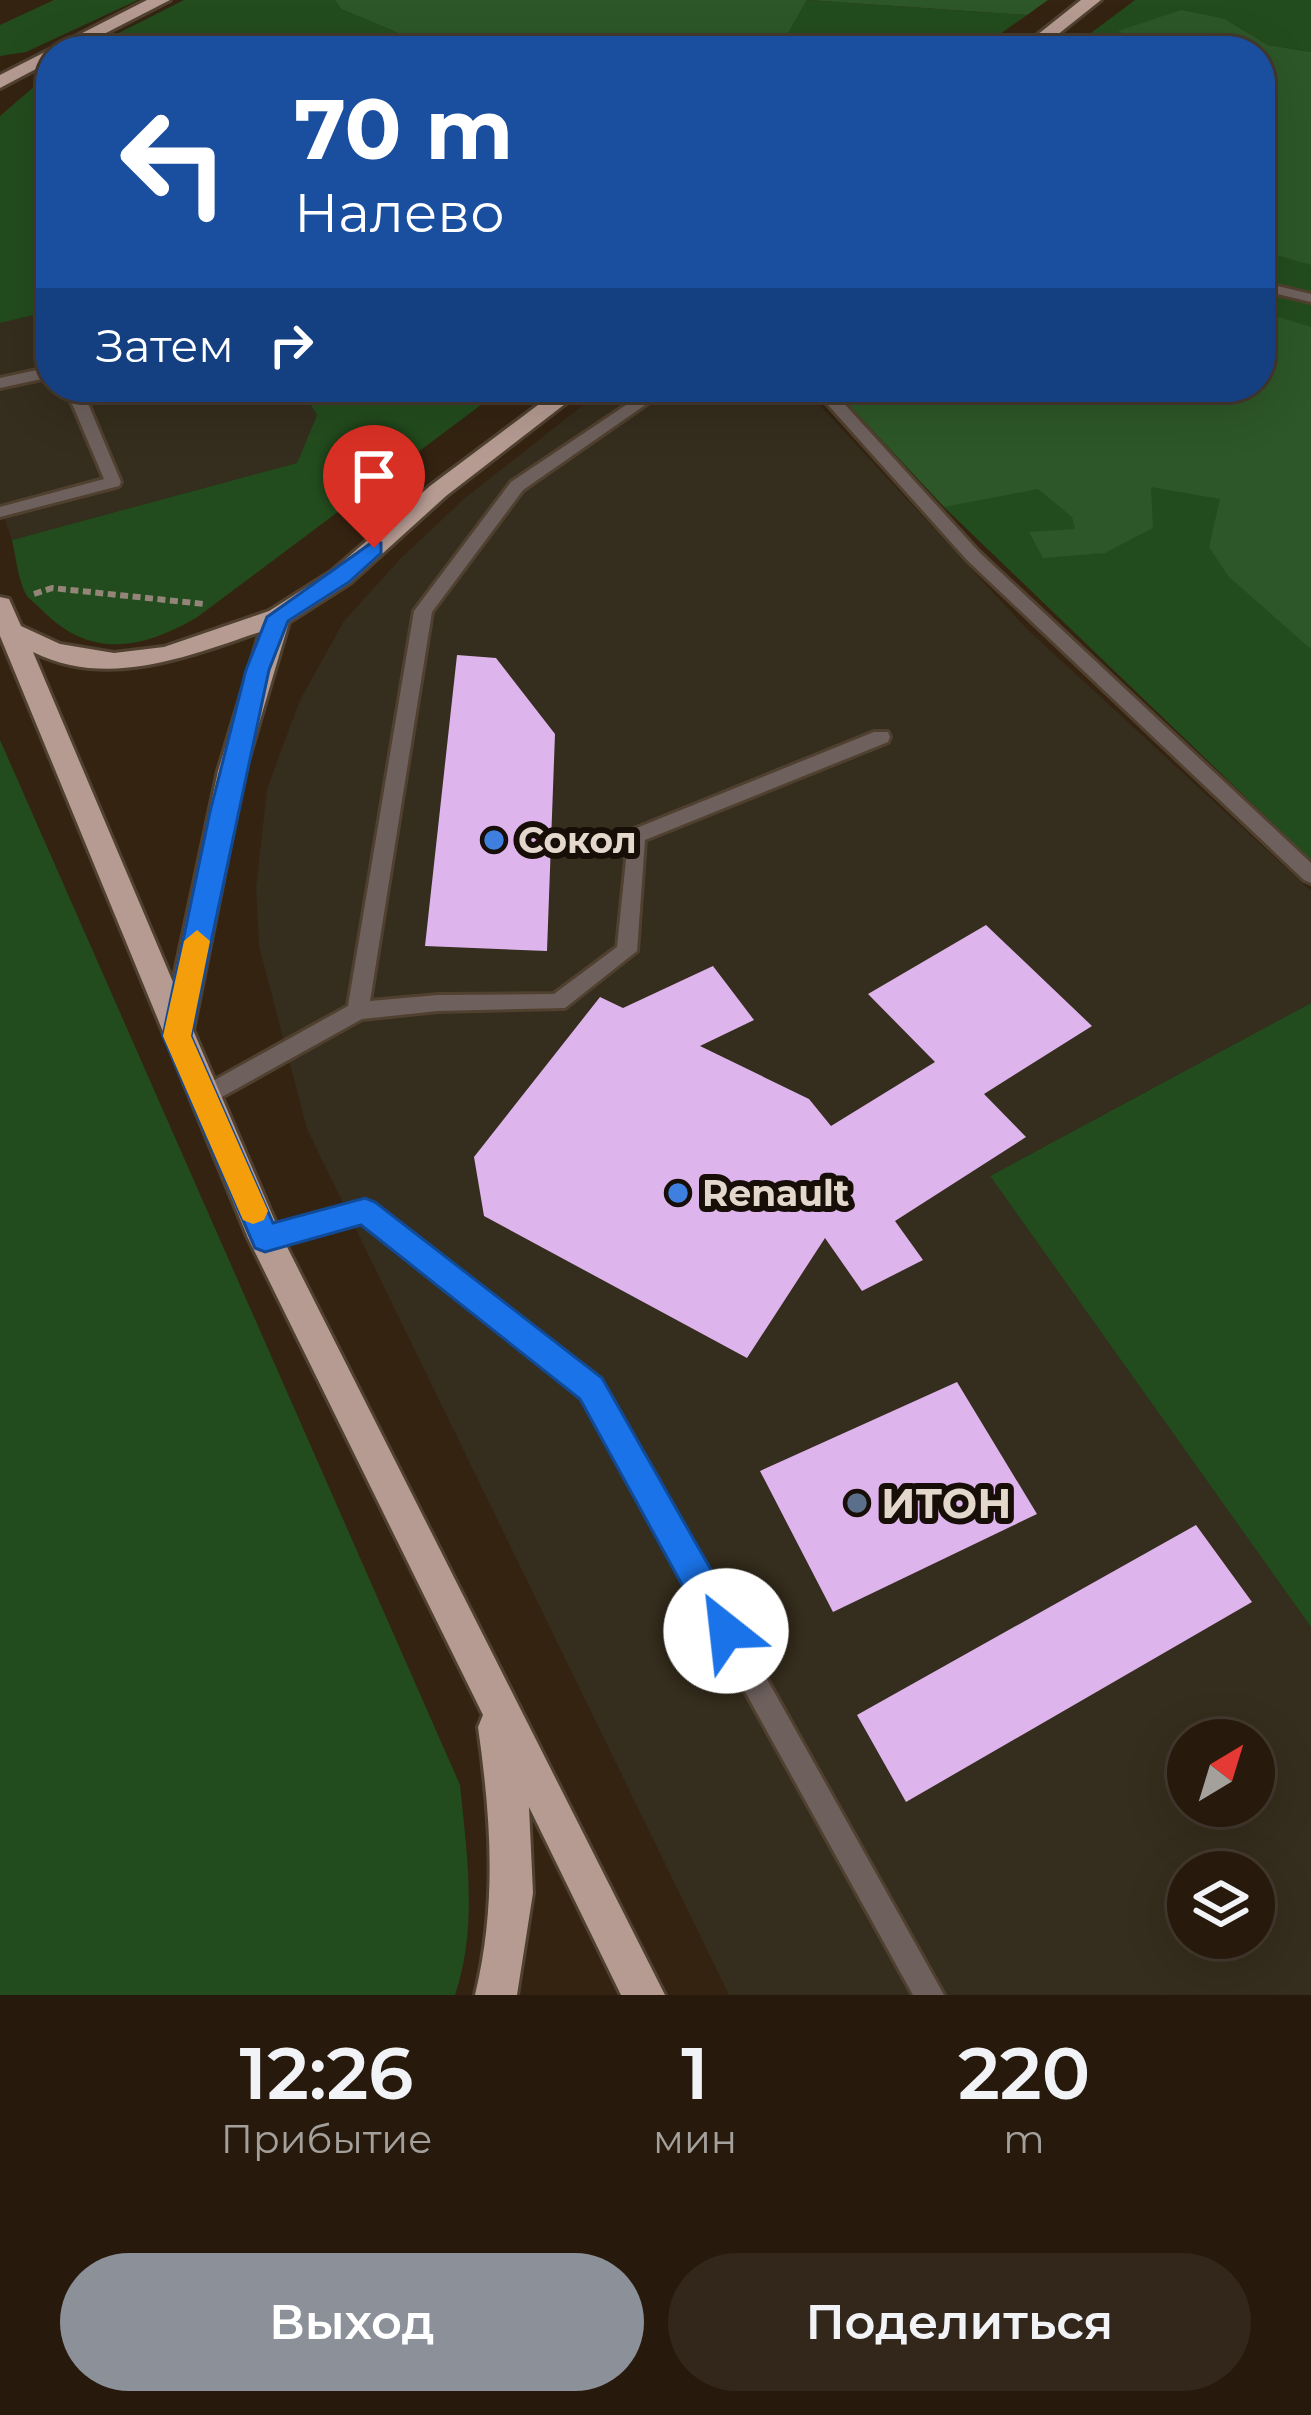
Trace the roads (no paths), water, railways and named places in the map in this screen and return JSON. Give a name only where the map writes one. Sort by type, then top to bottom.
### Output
[{"type":"main road","points":[[87,36],[161,0]]},
{"type":"main road","points":[[1046,36],[1093,0]]},
{"type":"main road","points":[[3,77],[36,61]]},
{"type":"main road","points":[[5,618],[54,652],[114,662],[166,655],[278,617],[341,577],[438,491],[556,402]]},
{"type":"main road","points":[[177,1036],[223,812],[258,670],[278,617]]},
{"type":"main road","points":[[5,618],[265,1238],[644,1995]]},
{"type":"main road","points":[[495,1703],[514,1835],[511,1941],[496,1995]]},
{"type":"lane","points":[[1275,290],[1311,298]]},
{"type":"lane","points":[[0,383],[36,375]]},
{"type":"lane","points":[[0,512],[113,482],[79,402]]},
{"type":"lane","points":[[358,1011],[423,611],[517,486],[641,402]]},
{"type":"lane","points":[[834,402],[973,556],[1311,875]]},
{"type":"lane","points":[[203,1097],[358,1011],[558,1002],[627,951],[636,836],[881,737]]},
{"type":"lane","points":[[265,1238],[365,1211],[591,1389],[929,1995]]},
{"type":"place","name":"Сокол","points":[[494,840]]},
{"type":"place","name":"Renault","points":[[678,1193]]},
{"type":"place","name":"ИТОН","points":[[857,1503]]}]
